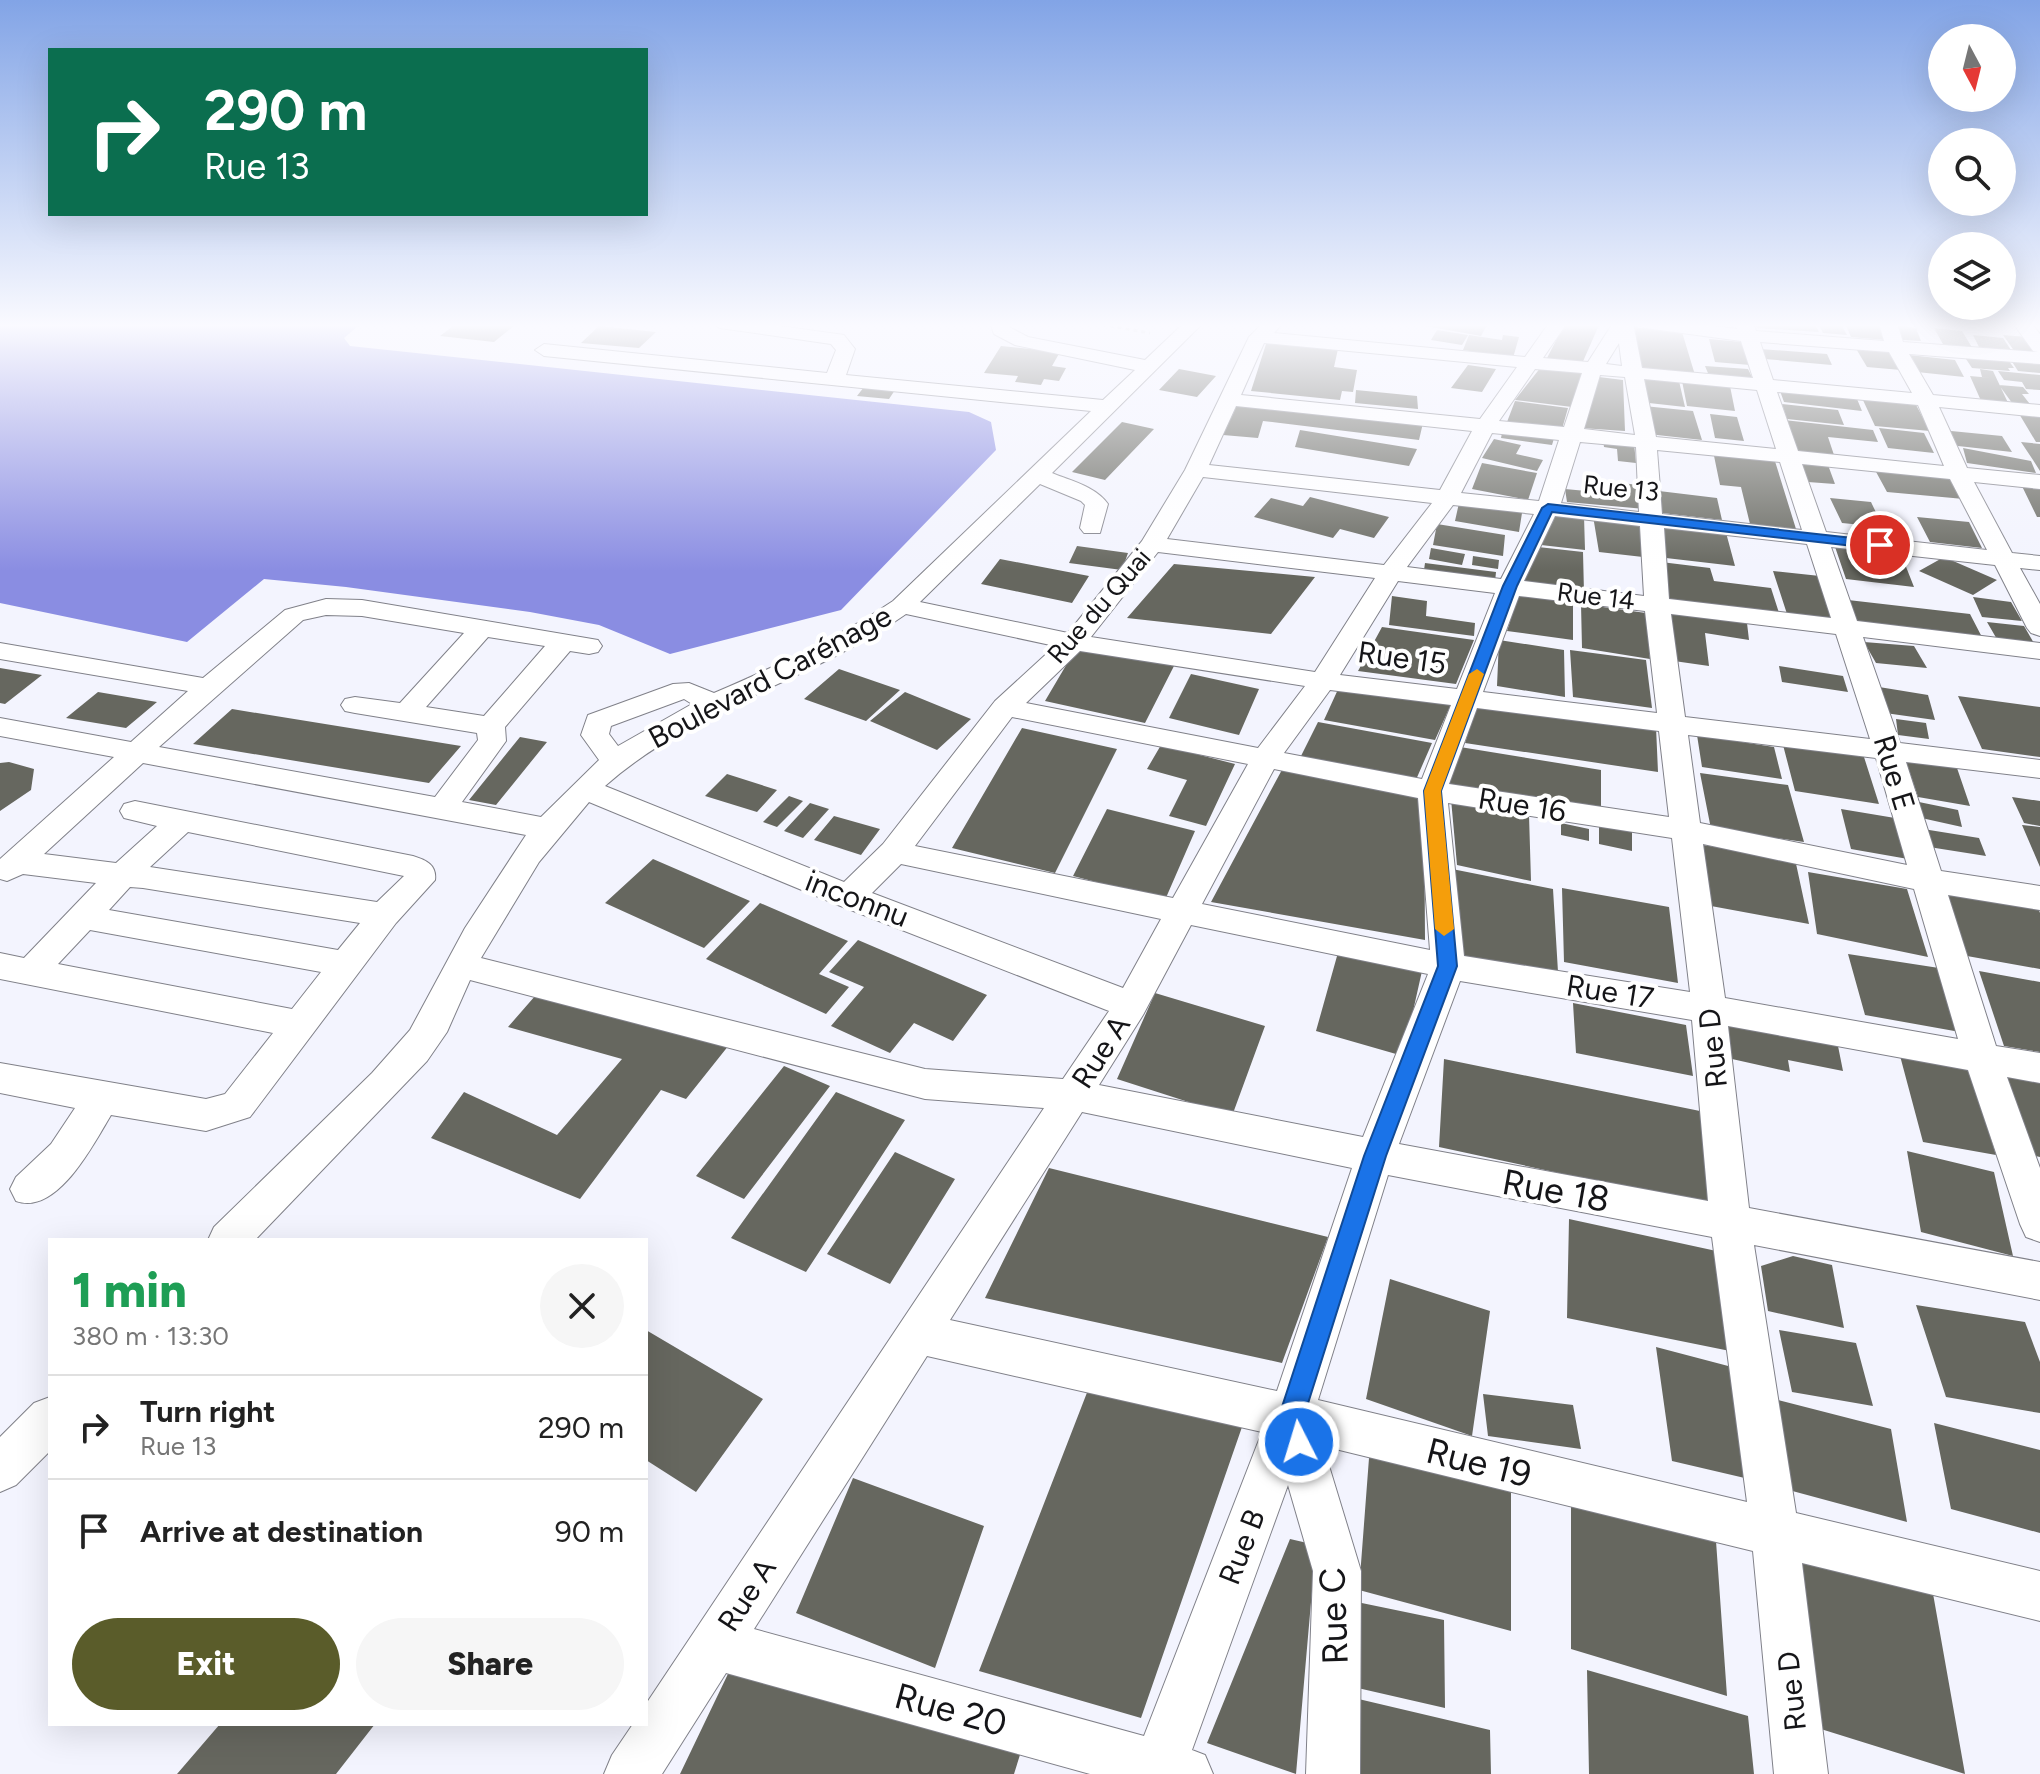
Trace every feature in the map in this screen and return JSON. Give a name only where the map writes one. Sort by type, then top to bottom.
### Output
[{"type":"street","points":[[1096,406],[1108,407]]},
{"type":"street","name":"Rue du Quai","points":[[849,897],[894,852],[1005,707],[1074,642],[1152,544],[1196,470],[1228,406]]},
{"type":"street","points":[[1288,406],[2040,482]]},
{"type":"street","name":"Rue A","points":[[631,1774],[1131,1005],[1266,757],[1323,681],[1391,572],[1448,497],[1485,426],[1500,406]]},
{"type":"street","name":"Rue B","points":[[1167,1771],[1291,1416],[1375,1156],[1448,966],[1432,791],[1510,586],[1548,508],[1580,406]]},
{"type":"street","name":"Rue D","points":[[1638,406],[1646,440],[1657,604],[1709,1009],[1730,1222],[1775,1534],[1801,1774]]},
{"type":"street","name":"Rue E","points":[[1771,406],[1889,753],[1982,1058],[2040,1224]]},
{"type":"street","points":[[1929,406],[1959,475],[2040,628]]},
{"type":"street","points":[[1986,406],[2040,411]]},
{"type":"street","name":"Boulevard Carénage","points":[[230,1238],[425,1038],[460,965],[546,828],[585,789],[615,761],[711,703],[834,648],[877,625],[902,606],[1108,407]]},
{"type":"street","name":"Rue 13","points":[[1196,470],[2040,563]]},
{"type":"street","points":[[1037,475],[1089,496],[1097,504],[1092,528]]},
{"type":"street","name":"Rue 14","points":[[1152,544],[2040,651]]},
{"type":"street","name":"Rue 15","points":[[902,606],[1074,642],[1323,681],[1889,753],[2040,769]]},
{"type":"street","points":[[8,869],[209,687],[294,615],[309,609],[362,608],[576,644],[491,726],[492,741],[442,809]]},
{"type":"street","points":[[407,712],[482,628]]},
{"type":"street","points":[[0,651],[209,687]]},
{"type":"street","points":[[615,761],[595,735],[598,721],[673,692],[689,691],[711,703]]},
{"type":"street","points":[[355,705],[491,726]]},
{"type":"street","name":"Rue 16","points":[[1005,707],[1432,791],[1685,830],[1927,880],[2040,898]]},
{"type":"street","points":[[0,727],[546,828]]},
{"type":"street","name":"inconnu","points":[[585,789],[849,897],[1131,1005]]},
{"type":"street","points":[[0,1078],[206,1115],[230,1109],[243,1099],[384,915],[419,880],[420,872],[413,867],[135,811]]},
{"type":"street","points":[[16,969],[83,917],[122,875],[182,820]]},
{"type":"street","name":"inconnu","points":[[894,852],[1180,912]]},
{"type":"street","points":[[8,869],[122,875],[384,915]]},
{"type":"street","name":"Rue 17","points":[[1180,912],[1448,966],[2040,1068]]},
{"type":"street","points":[[83,917],[346,964]]},
{"type":"street","name":"Rue 18","points":[[460,965],[925,1084],[1073,1095],[1375,1156],[2040,1281]]},
{"type":"street","points":[[16,969],[300,1024]]},
{"type":"street","points":[[30,1189],[65,1156],[102,1098]]},
{"type":"street","name":"Rue 19","points":[[917,1333],[1291,1416],[2040,1596]]},
{"type":"street","name":"Rue C","points":[[1291,1416],[1337,1571],[1333,1774]]},
{"type":"street","points":[[0,1469],[48,1421]]},
{"type":"street","name":"Rue 20","points":[[715,1644],[1167,1771]]},
{"type":"water","points":[[0,406],[911,406],[969,412],[991,422],[996,450],[841,610],[670,654],[599,625],[530,612],[264,579],[187,642],[0,603]]},
{"type":"building","points":[[1237,406],[1264,406],[1423,423],[1419,440],[1263,421],[1258,438],[1223,435]]},
{"type":"building","points":[[1384,406],[1418,406],[1418,409]]},
{"type":"building","points":[[1513,406],[1568,408],[1562,429],[1507,422]]},
{"type":"building","points":[[1589,406],[1624,406],[1625,431],[1581,428]]},
{"type":"building","points":[[1644,406],[1693,411],[1702,440],[1648,434]]},
{"type":"building","points":[[1687,406],[1734,406],[1735,411]]},
{"type":"building","points":[[1783,406],[1799,406],[1838,410],[1844,425],[1787,419]]},
{"type":"building","points":[[1817,406],[1860,406],[1862,411]]},
{"type":"building","points":[[1866,406],[1916,406],[1930,431],[1875,426]]},
{"type":"building","points":[[2018,412],[2040,414],[2040,442],[2036,442]]},
{"type":"building","points":[[1710,414],[1737,417],[1744,441],[1715,438]]},
{"type":"building","points":[[1784,420],[1873,430],[1878,442],[1828,437],[1834,455],[1793,450]]},
{"type":"building","points":[[1122,422],[1154,429],[1105,480],[1072,472]]},
{"type":"building","points":[[1503,428],[1555,435],[1552,445],[1501,438]]},
{"type":"building","points":[[1879,428],[1924,433],[1934,453],[1888,448]]},
{"type":"building","points":[[1300,430],[1417,449],[1409,466],[1295,447]]},
{"type":"building","points":[[1941,430],[2002,436],[2012,452],[1949,445]]},
{"type":"building","points":[[1494,439],[1521,445],[1516,454],[1543,460],[1537,471],[1482,458]]},
{"type":"building","points":[[1603,439],[1634,443],[1636,463],[1618,461],[1617,449],[1604,447]]},
{"type":"building","points":[[2021,442],[2040,444],[2040,471],[2033,460]]},
{"type":"building","points":[[1963,448],[2031,461],[2036,473],[1967,463]]},
{"type":"building","points":[[1713,451],[1774,458],[1796,529],[1750,524],[1741,487],[1720,485]]},
{"type":"building","points":[[1801,462],[1828,465],[1835,484],[1808,482]]},
{"type":"building","points":[[1482,463],[1537,473],[1528,500],[1472,489]]},
{"type":"building","points":[[1875,470],[1950,476],[1964,499],[1887,492]]},
{"type":"building","points":[[1606,481],[1638,485],[1645,509],[1567,502],[1565,489],[1608,493]]},
{"type":"building","points":[[2020,482],[2040,485],[2040,517],[2037,517]]},
{"type":"building","points":[[1659,491],[1717,498],[1722,520],[1662,513]]},
{"type":"building","points":[[1310,497],[1389,517],[1374,538],[1340,529],[1333,538],[1254,517],[1271,498],[1303,506]]},
{"type":"building","points":[[1830,498],[1871,502],[1883,527],[1842,523]]},
{"type":"building","points":[[1459,503],[1522,513],[1519,532],[1455,521]]},
{"type":"building","points":[[1550,512],[1584,516],[1585,550],[1541,545]]},
{"type":"building","points":[[1593,516],[1640,522],[1643,557],[1599,552]]},
{"type":"building","points":[[1917,517],[1969,522],[1982,548],[1930,542]]},
{"type":"building","points":[[1658,521],[1725,529],[1735,566],[1666,558]]},
{"type":"building","points":[[1437,524],[1505,535],[1503,556],[1433,545]]},
{"type":"building","points":[[1833,541],[1899,549],[1914,587],[1846,579]]},
{"type":"building","points":[[1077,546],[1128,553],[1122,570],[1069,563]]},
{"type":"building","points":[[1538,547],[1583,552],[1584,593],[1522,585]]},
{"type":"building","points":[[1431,548],[1465,554],[1462,565],[1429,559]]},
{"type":"building","points":[[1473,556],[1499,560],[1498,569],[1472,565]]},
{"type":"building","points":[[1944,557],[1997,580],[1973,595],[1919,571]]},
{"type":"building","points":[[1000,559],[1089,576],[1072,603],[981,584]]},
{"type":"building","points":[[1661,562],[1710,568],[1714,581],[1771,588],[1780,616],[1669,603]]},
{"type":"building","points":[[1425,563],[1496,572],[1495,582],[1424,570]]},
{"type":"building","points":[[1174,564],[1315,577],[1271,634],[1127,618]]},
{"type":"building","points":[[1773,571],[1820,576],[1836,620],[1787,614]]},
{"type":"building","points":[[1519,594],[1573,601],[1573,640],[1507,631]]},
{"type":"building","points":[[1392,596],[1427,601],[1426,616],[1475,623],[1474,636],[1389,625]]},
{"type":"building","points":[[1973,597],[2011,602],[2022,621],[1982,617]]},
{"type":"building","points":[[1848,600],[1970,614],[1984,641],[1859,626]]},
{"type":"building","points":[[1581,604],[1646,613],[1650,659],[1582,648]]},
{"type":"building","points":[[1671,610],[1747,623],[1749,640],[1705,633],[1709,666],[1674,661]]},
{"type":"building","points":[[1987,622],[2024,626],[2035,645],[1998,641]]},
{"type":"building","points":[[1382,627],[1474,640],[1456,684],[1358,671]]},
{"type":"building","points":[[1499,640],[1564,650],[1565,697],[1497,686]]},
{"type":"building","points":[[1864,642],[1914,646],[1927,668],[1876,663]]},
{"type":"building","points":[[1078,645],[1174,666],[1145,723],[1045,701]]},
{"type":"building","points":[[1570,650],[1646,660],[1652,708],[1573,697]]},
{"type":"building","points":[[1779,666],[1843,676],[1848,692],[1782,682]]},
{"type":"building","points":[[0,668],[42,675],[5,704],[0,703]]},
{"type":"building","points":[[839,669],[900,690],[866,721],[804,699]]},
{"type":"building","points":[[1191,674],[1259,689],[1239,735],[1169,718]]},
{"type":"building","points":[[1340,685],[1452,702],[1435,740],[1324,720]]},
{"type":"building","points":[[1879,687],[1928,695],[1935,720],[1885,713]]},
{"type":"building","points":[[98,692],[157,702],[126,728],[66,718]]},
{"type":"building","points":[[905,692],[971,719],[937,750],[870,721]]},
{"type":"building","points":[[1958,696],[2040,707],[2040,757],[1982,749]]},
{"type":"building","points":[[1477,705],[1656,727],[1658,772],[1465,743]]},
{"type":"building","points":[[232,709],[461,746],[429,783],[193,744]]},
{"type":"building","points":[[1896,719],[1926,723],[1929,739],[1898,735]]},
{"type":"building","points":[[1318,722],[1432,743],[1415,782],[1299,760]]},
{"type":"building","points":[[1022,728],[1117,749],[1055,873],[952,848]]},
{"type":"building","points":[[1697,735],[1774,747],[1782,779],[1702,767]]},
{"type":"building","points":[[520,737],[547,742],[496,805],[469,800]]},
{"type":"building","points":[[1161,745],[1235,764],[1206,826],[1169,816],[1187,780],[1147,769]]},
{"type":"building","points":[[1783,745],[1864,757],[1879,804],[1795,791]]},
{"type":"building","points":[[1460,747],[1601,770],[1601,813],[1445,785]]},
{"type":"building","points":[[1906,761],[1957,768],[1970,806],[1918,797]]},
{"type":"building","points":[[9,762],[34,769],[31,790],[0,811],[0,763]]},
{"type":"building","points":[[1284,766],[1424,794],[1425,940],[1211,902]]},
{"type":"building","points":[[1700,773],[1788,785],[1804,842],[1711,829]]},
{"type":"building","points":[[727,774],[777,790],[757,812],[705,796]]},
{"type":"building","points":[[789,796],[803,801],[777,827],[763,822]]},
{"type":"building","points":[[2012,797],[2040,801],[2040,826],[2024,823]]},
{"type":"building","points":[[1451,799],[1529,815],[1531,881],[1457,865]]},
{"type":"building","points":[[1914,801],[1958,810],[1962,827],[1917,817]]},
{"type":"building","points":[[810,803],[829,809],[803,838],[784,831]]},
{"type":"building","points":[[1107,809],[1195,831],[1165,900],[1073,876]]},
{"type":"building","points":[[1841,809],[1895,818],[1908,859],[1851,849]]},
{"type":"building","points":[[834,816],[880,829],[861,855],[814,840]]},
{"type":"building","points":[[1561,823],[1589,829],[1589,841],[1561,835]]},
{"type":"building","points":[[1599,825],[1632,831],[1632,851],[1599,844]]},
{"type":"building","points":[[2022,825],[2040,827],[2040,867]]},
{"type":"building","points":[[1923,829],[1979,838],[1986,856],[1929,847]]},
{"type":"building","points":[[1703,845],[1795,859],[1809,924],[1711,906]]},
{"type":"building","points":[[653,859],[750,901],[704,948],[605,903]]},
{"type":"building","points":[[1452,869],[1553,889],[1558,972],[1464,956]]},
{"type":"building","points":[[1808,872],[1907,889],[1928,957],[1817,934]]},
{"type":"building","points":[[1945,886],[2036,902],[2040,913],[2040,969],[1967,956]]},
{"type":"building","points":[[1562,888],[1669,907],[1678,983],[1564,962]]},
{"type":"building","points":[[760,903],[848,941],[819,974],[849,987],[826,1014],[706,959]]},
{"type":"building","points":[[858,940],[987,995],[953,1041],[914,1023],[890,1053],[831,1026],[864,987],[829,972]]},
{"type":"building","points":[[1339,949],[1422,971],[1403,1056],[1316,1031]]},
{"type":"building","points":[[1848,954],[1939,968],[1960,1032],[1865,1015]]},
{"type":"building","points":[[1979,971],[2040,982],[2040,1052],[2004,1046]]},
{"type":"building","points":[[542,988],[733,1040],[686,1099],[661,1090],[580,1199],[431,1138],[464,1092],[557,1135],[622,1059],[508,1027]]},
{"type":"building","points":[[1155,993],[1265,1026],[1232,1116],[1117,1079]]},
{"type":"building","points":[[1573,1003],[1686,1025],[1693,1076],[1576,1053]]},
{"type":"building","points":[[1727,1018],[1837,1041],[1843,1071],[1788,1060],[1790,1072],[1732,1059]]},
{"type":"building","points":[[1899,1052],[1967,1063],[1996,1155],[1923,1142]]},
{"type":"building","points":[[1444,1059],[1700,1111],[1711,1206],[1439,1147]]},
{"type":"building","points":[[784,1066],[830,1086],[744,1199],[696,1176]]},
{"type":"building","points":[[2003,1067],[2040,1074],[2040,1157],[2031,1155]]},
{"type":"building","points":[[836,1092],[905,1120],[806,1272],[731,1238]]},
{"type":"building","points":[[1907,1151],[1994,1172],[2013,1256],[1921,1232]]},
{"type":"building","points":[[895,1152],[955,1179],[890,1284],[827,1254]]},
{"type":"building","points":[[1049,1168],[1328,1237],[1282,1363],[985,1298]]},
{"type":"building","points":[[1569,1219],[1721,1252],[1730,1351],[1567,1318]]},
{"type":"building","points":[[1793,1256],[1832,1265],[1844,1328],[1768,1311],[1761,1266]]},
{"type":"building","points":[[1390,1279],[1490,1311],[1472,1436],[1366,1399]]},
{"type":"building","points":[[1916,1305],[2025,1322],[2040,1362],[2040,1413],[1946,1397]]},
{"type":"building","points":[[1779,1330],[1856,1343],[1873,1406],[1792,1392]]},
{"type":"building","points":[[648,1331],[763,1399],[696,1492],[648,1461]]},
{"type":"building","points":[[1656,1347],[1732,1367],[1749,1479],[1672,1461]]},
{"type":"building","points":[[1088,1390],[1242,1427],[1141,1718],[979,1671]]},
{"type":"building","points":[[1483,1394],[1573,1405],[1581,1449],[1488,1436]]},
{"type":"building","points":[[1774,1399],[1891,1429],[1907,1522],[1785,1489]]},
{"type":"building","points":[[1934,1423],[2040,1450],[2040,1533],[1951,1509]]},
{"type":"building","points":[[1370,1445],[1511,1480],[1511,1631],[1359,1590]]},
{"type":"building","points":[[853,1478],[984,1526],[935,1668],[796,1613]]},
{"type":"building","points":[[1571,1500],[1716,1541],[1727,1696],[1571,1649]]},
{"type":"building","points":[[1290,1539],[1316,1545],[1296,1774],[1207,1743]]},
{"type":"building","points":[[1788,1548],[1932,1588],[1965,1774],[1808,1725]]},
{"type":"building","points":[[1352,1601],[1444,1620],[1445,1708],[1349,1686]]},
{"type":"building","points":[[738,1653],[1024,1742],[1014,1774],[680,1774]]},
{"type":"building","points":[[1587,1670],[1748,1716],[1754,1774],[1589,1774]]},
{"type":"building","points":[[1350,1697],[1490,1730],[1491,1774],[1348,1774]]},
{"type":"building","points":[[218,1726],[373,1726],[336,1774],[177,1774]]},
{"type":"slow traffic","points":[[1444,929],[1432,791],[1477,674]]},
{"type":"route","points":[[1299,1442],[1291,1416],[1375,1156],[1448,966],[1432,791],[1510,586],[1548,508],[1880,545]]}]
